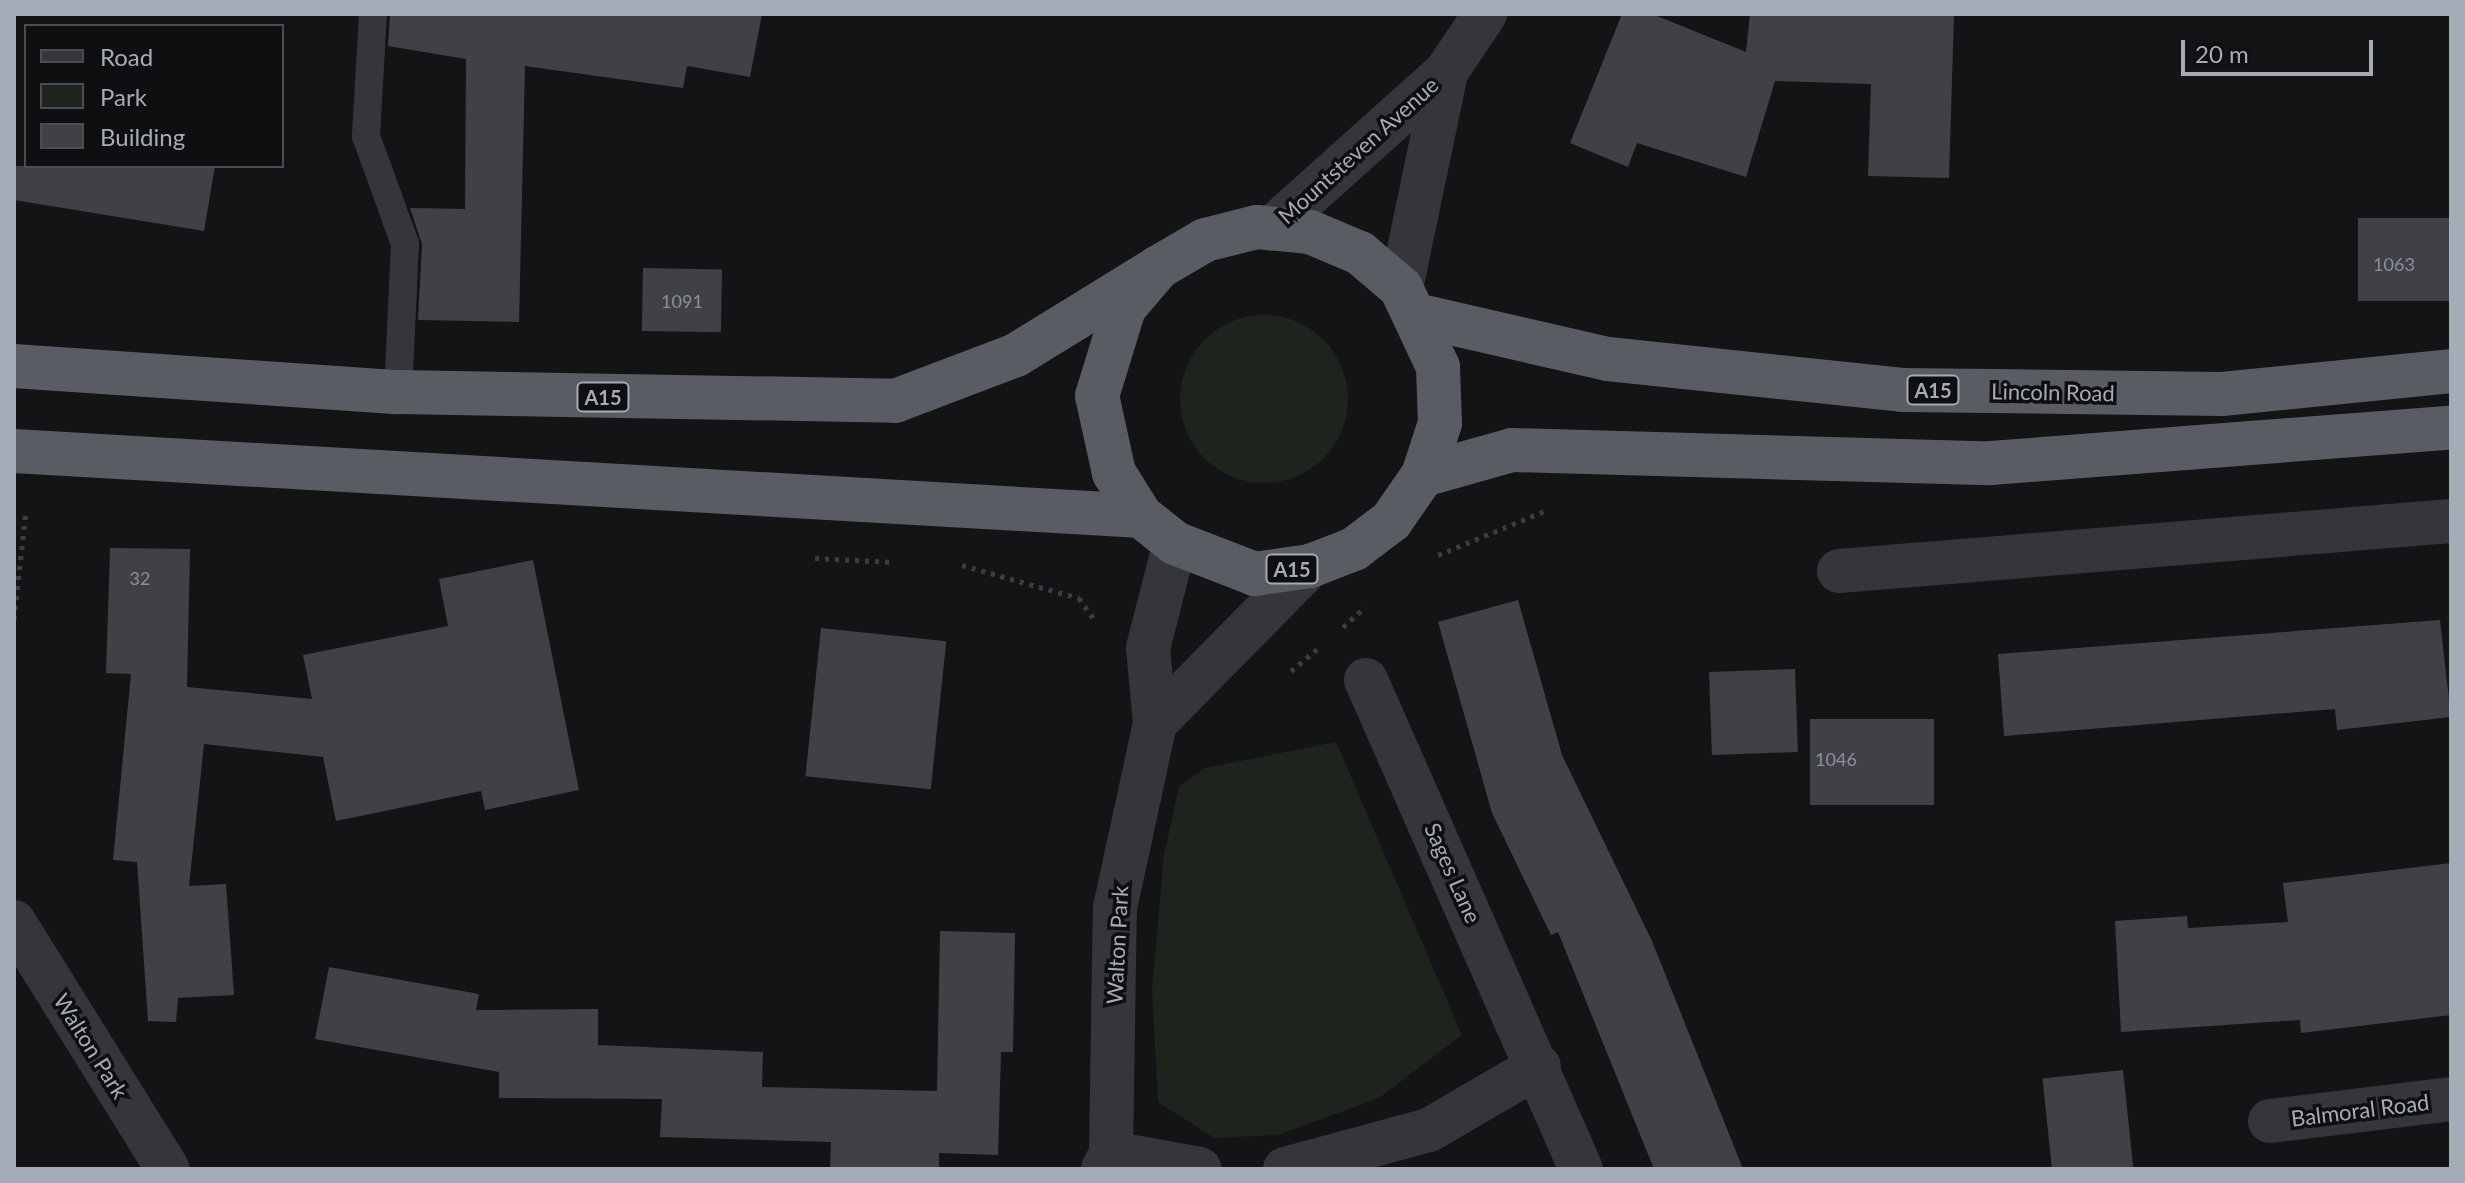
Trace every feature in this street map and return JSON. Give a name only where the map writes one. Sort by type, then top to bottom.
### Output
[{"type":"highway","name":"A15","points":[[14,366],[398,392],[895,401],[1016,355],[1159,267],[1205,240],[1271,229],[1310,232],[1360,253],[1410,302],[1438,367],[1439,409],[1423,475],[1391,521],[1354,549],[1310,566],[1255,574],[1175,543],[1141,516],[1114,473],[1097,396],[1124,308],[1159,267]]},
{"type":"highway","name":"Lincoln Road","points":[[1410,302],[1608,359],[1902,390],[2222,394],[2451,371]]},
{"type":"highway","points":[[1423,475],[1512,450],[1991,463],[2451,428]]},
{"type":"highway","points":[[14,451],[1141,516]]},
{"type":"street","name":"Mountsteven Avenue","points":[[1271,229],[1446,72],[1485,14]]},
{"type":"street","name":"Mountsteven Avenue","points":[[1410,302],[1446,72]]},
{"type":"street","points":[[1839,571],[2451,521]]},
{"type":"street","name":"Walton Park","points":[[1107,1161],[1115,908],[1155,723],[1148,648],[1175,543]]},
{"type":"street","points":[[1155,723],[1310,566]]},
{"type":"street","name":"Sages Lane","points":[[1366,680],[1539,1066],[1581,1169]]},
{"type":"street","name":"Walton Park","points":[[14,922],[168,1169]]},
{"type":"street","points":[[1285,1169],[1429,1130],[1539,1066]]},
{"type":"street","name":"Balmoral Road","points":[[2270,1121],[2451,1099]]},
{"type":"street","points":[[1107,1161],[1200,1169]]},
{"type":"lane","points":[[373,14],[366,136],[405,244],[398,392]]},
{"type":"path","points":[[1425,563],[1464,539],[1553,508]]},
{"type":"path","points":[[14,619],[26,511]]},
{"type":"path","points":[[809,557],[911,560]]},
{"type":"path","points":[[953,562],[1079,598],[1102,631]]},
{"type":"path","points":[[1338,631],[1375,599]]},
{"type":"path","points":[[1277,682],[1326,641]]},
{"type":"green space","points":[[1264,315],[1296,321],[1324,339],[1342,367],[1348,399],[1342,431],[1324,459],[1296,477],[1264,483],[1232,477],[1204,459],[1186,431],[1180,399],[1186,367],[1204,339],[1232,321]]},
{"type":"green space","points":[[1336,742],[1462,1035],[1379,1098],[1278,1135],[1214,1138],[1158,1102],[1152,989],[1164,855],[1179,787],[1205,768]]},
{"type":"building","points":[[390,14],[762,14],[750,77],[687,66],[683,88],[525,66],[519,322],[418,320],[422,244],[410,208],[465,209],[466,59],[388,46]]},
{"type":"building","points":[[1622,14],[1652,14],[1746,52],[1750,14],[1954,14],[1949,178],[1868,176],[1871,84],[1775,81],[1746,177],[1637,143],[1628,167],[1570,143]]},
{"type":"building","points":[[14,166],[215,168],[204,231],[14,200]]},
{"type":"building","points":[[2358,218],[2451,218],[2451,301],[2358,301]]},
{"type":"building","points":[[643,268],[722,269],[721,332],[642,331]]},
{"type":"building","points":[[110,548],[190,549],[187,687],[312,699],[303,655],[448,626],[439,579],[533,560],[579,790],[485,810],[481,791],[336,821],[323,757],[204,744],[189,886],[226,884],[234,995],[178,998],[176,1022],[148,1021],[137,862],[113,860],[131,674],[106,673]]},
{"type":"building","points":[[1518,600],[1562,755],[1652,941],[1743,1169],[1654,1169],[1558,932],[1551,935],[1492,813],[1438,622]]},
{"type":"building","points":[[2440,620],[2451,717],[2337,730],[2335,709],[2004,736],[1998,654]]},
{"type":"building","points":[[821,628],[946,641],[931,789],[805,776]]},
{"type":"building","points":[[1795,669],[1798,752],[1712,755],[1709,672]]},
{"type":"building","points":[[1810,719],[1934,719],[1934,805],[1810,805]]},
{"type":"building","points":[[2451,863],[2451,1015],[2301,1033],[2300,1020],[2121,1032],[2115,921],[2187,916],[2188,928],[2288,922],[2283,883]]},
{"type":"building","points":[[940,931],[1015,933],[1013,1052],[1001,1052],[998,1155],[939,1153],[939,1169],[830,1168],[831,1142],[660,1137],[662,1099],[499,1098],[499,1072],[315,1039],[329,967],[479,994],[476,1010],[598,1009],[598,1045],[763,1052],[762,1087],[937,1091]]},
{"type":"building","points":[[2123,1070],[2133,1169],[2052,1169],[2042,1078]]}]
